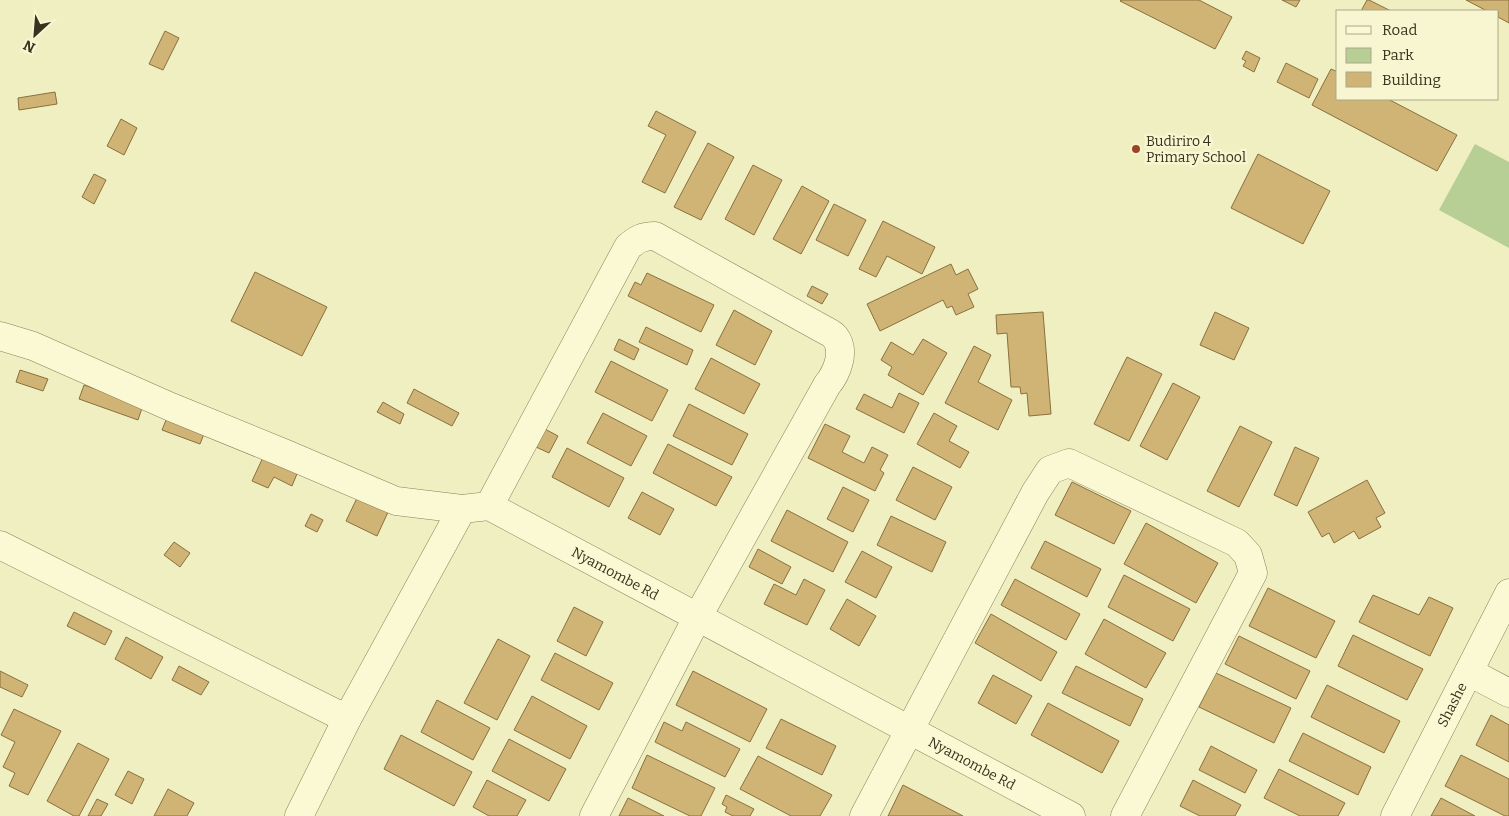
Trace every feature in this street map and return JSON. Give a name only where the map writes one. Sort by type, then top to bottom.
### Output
[{"type":"street","points":[[0,336],[32,346],[171,407],[396,500],[462,509],[489,506],[628,247],[644,236],[655,236],[834,336],[839,345],[838,367],[834,377],[827,385],[697,618],[594,816]]},
{"type":"street","points":[[864,816],[909,728],[1043,479],[1050,470],[1069,463],[1237,543],[1248,555],[1252,573],[1125,816]]},
{"type":"street","name":"Nyamombe Rd","points":[[489,506],[697,618],[909,728],[1071,816]]},
{"type":"street","points":[[299,816],[347,719],[462,509]]},
{"type":"street","points":[[0,545],[347,719]]},
{"type":"street","name":"Shashe","points":[[1395,816],[1509,593]]},
{"type":"street","points":[[1470,672],[1509,693]]},
{"type":"green space","points":[[1475,144],[1509,162],[1509,248],[1439,210]]},
{"type":"building","points":[[1121,0],[1199,0],[1232,17],[1215,49]]},
{"type":"building","points":[[1282,0],[1300,0],[1296,7]]},
{"type":"building","points":[[1367,0],[1369,0],[1389,10],[1362,10]]},
{"type":"building","points":[[1466,0],[1509,0],[1509,23],[1499,18],[1499,10],[1485,10]]},
{"type":"building","points":[[165,31],[179,38],[163,70],[149,64]]},
{"type":"building","points":[[1246,51],[1260,58],[1254,72],[1243,66],[1246,61],[1242,59]]},
{"type":"building","points":[[1286,63],[1318,79],[1309,98],[1277,82]]},
{"type":"building","points":[[1331,69],[1336,71],[1336,100],[1390,100],[1457,135],[1437,171],[1312,105]]},
{"type":"building","points":[[55,92],[57,104],[19,110],[18,98]]},
{"type":"building","points":[[656,111],[696,132],[665,193],[642,182],[666,135],[648,126]]},
{"type":"building","points":[[121,119],[137,128],[124,155],[107,146]]},
{"type":"building","points":[[708,143],[734,157],[701,220],[674,207]]},
{"type":"building","points":[[1258,154],[1330,191],[1303,244],[1231,208]]},
{"type":"building","points":[[753,165],[782,180],[754,235],[725,219]]},
{"type":"building","points":[[94,174],[106,180],[94,204],[82,197]]},
{"type":"building","points":[[802,186],[829,201],[801,254],[773,239]]},
{"type":"building","points":[[834,204],[866,220],[848,256],[816,240]]},
{"type":"building","points":[[883,221],[935,247],[922,274],[887,256],[876,277],[859,269]]},
{"type":"building","points":[[951,264],[956,275],[968,269],[978,289],[968,294],[974,307],[956,315],[952,306],[947,308],[943,300],[880,331],[867,304]]},
{"type":"building","points":[[255,272],[327,307],[302,356],[231,321]]},
{"type":"building","points":[[647,273],[714,305],[701,332],[628,296],[635,282],[641,285]]},
{"type":"building","points":[[812,286],[828,294],[822,304],[807,296]]},
{"type":"building","points":[[734,310],[772,331],[755,365],[716,345]]},
{"type":"building","points":[[1043,312],[1051,414],[1029,416],[1027,393],[1021,394],[1020,387],[1011,387],[1007,333],[997,334],[996,315]]},
{"type":"building","points":[[1215,312],[1249,328],[1234,360],[1200,345]]},
{"type":"building","points":[[646,327],[693,350],[687,365],[639,342]]},
{"type":"building","points":[[619,339],[639,349],[634,360],[614,350]]},
{"type":"building","points":[[923,339],[947,353],[923,395],[888,375],[892,367],[881,360],[891,342],[913,355]]},
{"type":"building","points":[[974,346],[991,355],[978,382],[1012,400],[998,430],[945,403]]},
{"type":"building","points":[[1127,357],[1162,374],[1129,441],[1094,424]]},
{"type":"building","points":[[711,358],[760,384],[744,414],[695,389]]},
{"type":"building","points":[[611,361],[668,390],[652,421],[595,392]]},
{"type":"building","points":[[20,370],[48,379],[43,391],[16,382]]},
{"type":"building","points":[[1173,383],[1200,397],[1167,460],[1140,446]]},
{"type":"building","points":[[84,385],[143,405],[138,420],[79,399]]},
{"type":"building","points":[[414,389],[459,413],[452,426],[407,403]]},
{"type":"building","points":[[899,393],[919,403],[904,433],[856,409],[864,394],[892,408]]},
{"type":"building","points":[[383,402],[404,414],[400,424],[377,412]]},
{"type":"building","points":[[689,404],[748,434],[732,465],[673,436]]},
{"type":"building","points":[[603,413],[647,436],[631,466],[587,443]]},
{"type":"building","points":[[934,413],[957,426],[949,441],[969,452],[960,468],[917,444]]},
{"type":"building","points":[[168,415],[206,429],[200,444],[162,430]]},
{"type":"building","points":[[825,424],[850,436],[842,452],[864,463],[872,447],[888,455],[880,470],[884,473],[875,491],[808,458]]},
{"type":"building","points":[[1240,426],[1272,442],[1239,507],[1207,491]]},
{"type":"building","points":[[545,429],[558,436],[549,453],[536,447]]},
{"type":"building","points":[[668,444],[732,477],[716,506],[653,473]]},
{"type":"building","points":[[1295,447],[1319,458],[1297,506],[1274,495]]},
{"type":"building","points":[[567,448],[624,478],[609,507],[552,477]]},
{"type":"building","points":[[265,453],[299,469],[292,486],[274,477],[268,488],[252,481]]},
{"type":"building","points":[[913,467],[952,487],[935,520],[896,500]]},
{"type":"building","points":[[1367,480],[1385,513],[1376,518],[1381,527],[1359,539],[1354,531],[1334,543],[1329,533],[1322,537],[1308,512]]},
{"type":"building","points":[[1072,482],[1131,511],[1114,544],[1055,515]]},
{"type":"building","points":[[843,487],[869,500],[853,532],[827,519]]},
{"type":"building","points":[[642,492],[674,509],[660,535],[628,518]]},
{"type":"building","points":[[358,496],[389,510],[377,536],[346,521]]},
{"type":"building","points":[[787,510],[848,542],[833,572],[771,541]]},
{"type":"building","points":[[311,514],[323,520],[317,532],[305,526]]},
{"type":"building","points":[[891,516],[946,542],[932,572],[877,545]]},
{"type":"building","points":[[1146,523],[1218,563],[1196,603],[1124,564]]},
{"type":"building","points":[[1045,541],[1101,569],[1087,597],[1031,568]]},
{"type":"building","points":[[174,542],[190,553],[180,567],[164,555]]},
{"type":"building","points":[[758,549],[791,567],[782,584],[749,567]]},
{"type":"building","points":[[862,551],[892,567],[876,598],[845,582]]},
{"type":"building","points":[[1124,575],[1190,609],[1173,641],[1108,607]]},
{"type":"building","points":[[804,579],[825,590],[807,625],[764,604],[774,584],[796,595]]},
{"type":"building","points":[[1015,579],[1080,614],[1066,640],[1001,605]]},
{"type":"building","points":[[1268,588],[1335,621],[1316,658],[1249,626]]},
{"type":"building","points":[[1373,595],[1419,615],[1429,597],[1453,608],[1430,656],[1359,622]]},
{"type":"building","points":[[847,599],[876,616],[859,646],[830,629]]},
{"type":"building","points":[[574,607],[603,622],[586,656],[557,641]]},
{"type":"building","points":[[74,612],[112,631],[105,645],[67,626]]},
{"type":"building","points":[[991,614],[1057,652],[1041,681],[975,643]]},
{"type":"building","points":[[1104,619],[1166,653],[1146,688],[1085,654]]},
{"type":"building","points":[[1353,635],[1423,669],[1407,700],[1338,666]]},
{"type":"building","points":[[1239,636],[1310,671],[1296,699],[1225,664]]},
{"type":"building","points":[[126,637],[163,657],[151,679],[115,659]]},
{"type":"building","points":[[498,639],[530,656],[497,720],[464,703]]},
{"type":"building","points":[[555,653],[613,683],[599,710],[541,680]]},
{"type":"building","points":[[179,666],[209,682],[201,695],[172,680]]},
{"type":"building","points":[[1076,666],[1143,699],[1130,726],[1062,693]]},
{"type":"building","points":[[0,671],[28,685],[22,697],[0,687]]},
{"type":"building","points":[[693,671],[767,709],[750,742],[676,705]]},
{"type":"building","points":[[1216,673],[1291,708],[1274,743],[1199,707]]},
{"type":"building","points":[[993,675],[1032,696],[1016,724],[978,703]]},
{"type":"building","points":[[1327,685],[1400,721],[1384,753],[1311,717]]},
{"type":"building","points":[[532,696],[587,726],[570,759],[514,730]]},
{"type":"building","points":[[437,700],[490,728],[473,760],[421,732]]},
{"type":"building","points":[[1048,703],[1119,741],[1102,773],[1031,735]]},
{"type":"building","points":[[14,709],[61,731],[28,795],[9,786],[15,773],[3,767],[15,742],[1,735]]},
{"type":"building","points":[[1491,715],[1509,725],[1509,762],[1476,745]]},
{"type":"building","points":[[781,719],[836,746],[822,775],[766,748]]},
{"type":"building","points":[[664,722],[682,731],[686,722],[740,749],[725,777],[655,742]]},
{"type":"building","points":[[1303,733],[1371,767],[1358,795],[1289,761]]},
{"type":"building","points":[[401,735],[472,772],[454,806],[384,769]]},
{"type":"building","points":[[509,739],[566,769],[549,801],[492,771]]},
{"type":"building","points":[[78,743],[109,759],[79,816],[74,816],[47,801]]},
{"type":"building","points":[[1211,746],[1257,770],[1245,793],[1199,770]]},
{"type":"building","points":[[647,755],[715,788],[701,816],[690,816],[632,788]]},
{"type":"building","points":[[1461,755],[1509,779],[1509,816],[1505,816],[1445,786]]},
{"type":"building","points":[[758,756],[832,795],[820,816],[791,816],[740,789]]},
{"type":"building","points":[[1279,769],[1345,803],[1338,816],[1300,816],[1264,798]]},
{"type":"building","points":[[128,771],[144,779],[132,804],[115,795]]},
{"type":"building","points":[[487,780],[526,800],[517,816],[489,816],[473,807]]},
{"type":"building","points":[[1193,780],[1241,805],[1235,816],[1200,816],[1180,806]]},
{"type":"building","points":[[903,785],[963,816],[888,816]]},
{"type":"building","points":[[168,789],[194,803],[187,816],[154,816]]},
{"type":"building","points":[[726,795],[754,809],[750,816],[733,816],[725,812],[727,807],[722,804]]},
{"type":"building","points":[[628,798],[664,816],[619,816]]},
{"type":"building","points":[[1441,798],[1475,816],[1431,816]]},
{"type":"building","points":[[97,799],[108,804],[101,816],[88,816]]},
{"type":"place","name":"Budiriro 4 Primary School","points":[[1136,149]]}]
